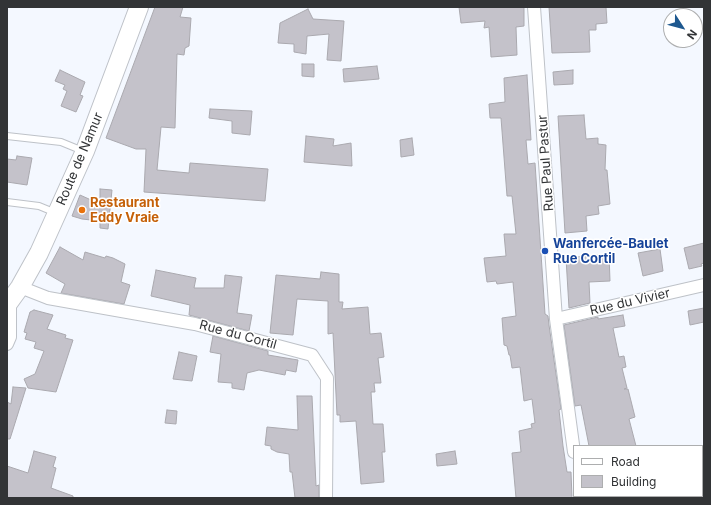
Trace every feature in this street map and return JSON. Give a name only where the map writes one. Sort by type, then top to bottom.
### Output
[{"type":"main road","name":"Route de Namur","points":[[8,304],[20,287],[39,253],[85,151],[139,7]]},
{"type":"street","name":"Rue Paul Pastur","points":[[534,7],[556,319],[573,445]]},
{"type":"street","name":"Rue du Vivier","points":[[556,319],[704,286]]},
{"type":"street","name":"Rue du Cortil","points":[[20,287],[48,298],[195,324],[312,355],[327,378],[326,498]]},
{"type":"street","points":[[7,344],[10,337],[8,304]]},
{"type":"lane","points":[[7,136],[61,142],[85,151]]},
{"type":"lane","points":[[7,202],[39,206],[57,214]]},
{"type":"building","points":[[155,7],[183,7],[180,17],[191,18],[189,46],[185,48],[184,55],[177,54],[175,128],[161,127],[157,170],[189,173],[190,163],[268,169],[265,201],[144,192],[146,149],[136,149],[106,138]]},
{"type":"building","points":[[459,7],[524,7],[524,26],[516,27],[517,55],[491,57],[489,27],[484,28],[485,21],[461,23]]},
{"type":"building","points":[[549,7],[606,7],[607,23],[596,24],[596,30],[589,30],[590,52],[552,53]]},
{"type":"building","points":[[308,9],[313,19],[344,21],[341,61],[327,60],[329,34],[307,36],[306,54],[294,52],[294,44],[278,43],[280,23]]},
{"type":"building","points":[[302,64],[314,64],[314,77],[302,76]]},
{"type":"building","points":[[377,66],[379,79],[344,82],[343,69]]},
{"type":"building","points":[[60,70],[85,82],[80,95],[83,96],[76,112],[61,106],[67,91],[63,89],[65,85],[55,81]]},
{"type":"building","points":[[573,70],[573,84],[554,85],[553,72]]},
{"type":"building","points":[[527,75],[531,140],[526,140],[528,164],[535,163],[545,314],[548,316],[561,409],[559,410],[567,472],[571,472],[572,498],[516,498],[512,453],[521,452],[519,431],[532,428],[531,424],[535,423],[532,399],[524,401],[520,367],[512,368],[507,346],[504,345],[502,318],[516,316],[513,282],[497,284],[496,281],[487,282],[484,258],[506,256],[504,234],[516,234],[512,196],[507,196],[501,118],[490,118],[489,104],[505,102],[504,78]]},
{"type":"building","points":[[210,109],[252,111],[250,135],[232,133],[232,121],[209,118]]},
{"type":"building","points":[[584,115],[586,139],[598,138],[598,144],[606,145],[605,170],[607,170],[610,204],[598,206],[599,214],[586,216],[587,231],[565,233],[558,116]]},
{"type":"building","points":[[306,136],[334,139],[333,146],[351,143],[352,166],[304,162]]},
{"type":"building","points":[[412,138],[414,155],[401,157],[400,140]]},
{"type":"building","points":[[17,156],[32,158],[27,185],[7,182],[7,159],[16,160]]},
{"type":"building","points":[[100,189],[112,190],[108,229],[100,228],[100,221],[72,216],[80,195],[100,204]]},
{"type":"building","points":[[704,243],[704,263],[701,264],[702,266],[689,269],[684,248]]},
{"type":"building","points":[[60,247],[83,260],[85,252],[105,258],[106,256],[113,258],[125,264],[121,282],[130,285],[124,304],[61,293],[65,284],[46,273]]},
{"type":"building","points":[[660,249],[663,271],[643,276],[638,253]]},
{"type":"building","points":[[609,254],[610,281],[589,282],[590,303],[569,308],[566,258]]},
{"type":"building","points":[[156,270],[196,278],[194,288],[224,288],[225,275],[242,277],[237,313],[252,315],[249,331],[189,315],[190,305],[151,296]]},
{"type":"building","points":[[321,272],[339,274],[339,302],[343,302],[342,309],[368,307],[370,334],[381,333],[384,357],[378,358],[381,383],[374,383],[375,392],[371,392],[373,424],[383,424],[385,452],[382,452],[384,482],[361,484],[356,421],[340,422],[340,415],[337,415],[333,333],[328,334],[328,301],[297,299],[293,335],[270,333],[276,275],[320,279]]},
{"type":"building","points":[[704,308],[704,322],[690,325],[688,311]]},
{"type":"building","points":[[34,310],[53,315],[47,329],[66,335],[65,338],[73,340],[56,392],[28,388],[24,379],[35,374],[44,351],[34,348],[36,342],[25,339],[27,333],[24,332],[30,312]]},
{"type":"building","points":[[623,315],[625,326],[613,328],[619,357],[624,356],[626,367],[622,368],[627,388],[624,389],[628,389],[635,417],[629,419],[636,445],[589,445],[581,405],[575,406],[564,325],[598,317],[598,319]]},
{"type":"building","points":[[213,336],[268,351],[268,355],[298,360],[296,372],[286,370],[285,375],[259,370],[247,373],[244,390],[232,388],[232,383],[218,382],[221,354],[210,352]]},
{"type":"building","points":[[179,352],[197,356],[192,381],[173,379]]},
{"type":"building","points":[[13,387],[26,388],[10,439],[7,439],[7,402],[11,404]]},
{"type":"building","points":[[297,396],[312,396],[316,486],[319,485],[319,498],[295,498],[292,472],[290,472],[289,454],[277,452],[271,449],[271,446],[265,445],[267,427],[298,430]]},
{"type":"building","points":[[167,410],[177,411],[176,424],[165,423]]},
{"type":"building","points":[[34,451],[56,457],[53,467],[56,468],[51,488],[73,496],[73,498],[7,498],[7,466],[28,473]]},
{"type":"building","points":[[455,451],[457,464],[437,466],[436,454]]},
{"type":"place","name":"Restaurant Eddy Vraie","points":[[82,210]]},
{"type":"place","name":"Wanfercée-Baulet Rue Cortil","points":[[545,251]]}]
